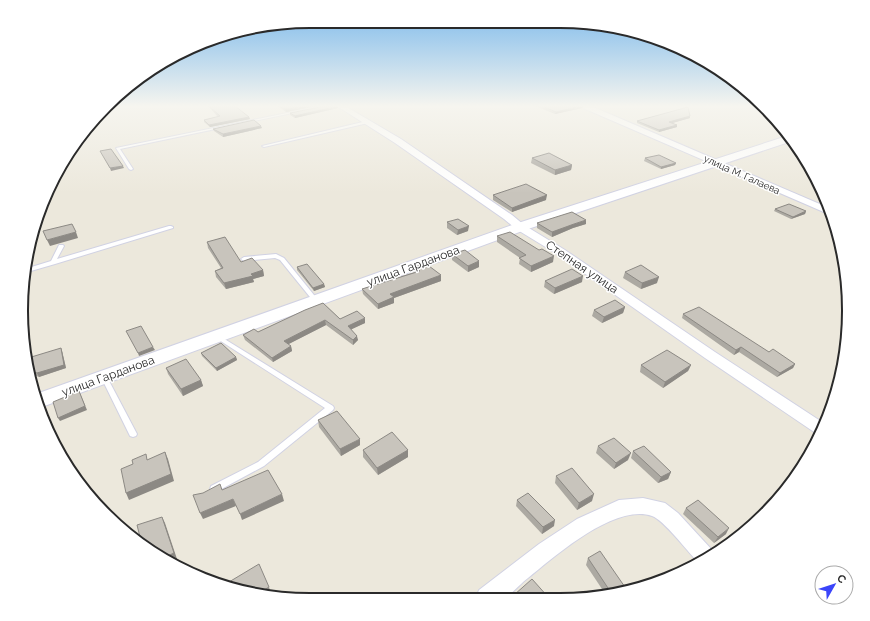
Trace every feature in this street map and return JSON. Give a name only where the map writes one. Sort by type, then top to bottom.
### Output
[{"type":"street","name":"Степная улица","points":[[387,135],[456,180],[520,227],[561,252],[817,426]]},
{"type":"street","name":"улица М. Галаева","points":[[652,135],[823,209]]},
{"type":"street","name":"улица Гарданова","points":[[43,399],[520,227],[784,140]]},
{"type":"street","points":[[493,593],[546,551],[584,525],[619,508],[643,506],[658,509],[671,519],[703,554]]},
{"type":"lane","points":[[131,169],[118,148],[182,135]]},
{"type":"lane","points":[[264,146],[311,135]]},
{"type":"lane","points":[[31,269],[171,227]]},
{"type":"lane","points":[[53,263],[61,246]]},
{"type":"lane","points":[[244,259],[276,256],[282,259],[316,301]]},
{"type":"lane","points":[[205,494],[261,464],[330,408],[218,337]]},
{"type":"lane","points":[[104,377],[133,434]]},
{"type":"building","points":[[111,149],[123,166],[110,168],[100,151]]},
{"type":"building","points":[[549,153],[572,165],[555,170],[532,158]]},
{"type":"building","points":[[659,155],[676,163],[661,167],[645,158]]},
{"type":"building","points":[[526,184],[547,195],[512,208],[493,195]]},
{"type":"building","points":[[789,204],[806,211],[793,217],[775,209]]},
{"type":"building","points":[[572,212],[586,220],[552,232],[537,223]]},
{"type":"building","points":[[458,219],[469,226],[458,230],[447,222]]},
{"type":"building","points":[[72,224],[76,232],[47,240],[43,231]]},
{"type":"building","points":[[510,232],[539,250],[542,249],[554,256],[531,266],[519,258],[526,255],[497,236]]},
{"type":"building","points":[[225,237],[241,262],[252,258],[263,270],[251,274],[253,276],[224,283],[215,271],[223,268],[207,242]]},
{"type":"building","points":[[465,250],[479,261],[468,266],[452,254]]},
{"type":"building","points":[[425,263],[441,275],[390,294],[394,297],[378,304],[362,289],[420,271],[415,267]]},
{"type":"building","points":[[307,264],[324,284],[313,288],[297,267]]},
{"type":"building","points":[[641,265],[659,277],[642,283],[625,272]]},
{"type":"building","points":[[572,269],[583,276],[555,288],[545,281]]},
{"type":"building","points":[[615,300],[625,307],[604,317],[594,310]]},
{"type":"building","points":[[323,303],[340,319],[357,311],[365,318],[348,326],[357,336],[353,340],[325,320],[284,341],[291,346],[272,358],[243,335],[254,329],[258,332]]},
{"type":"building","points":[[699,307],[769,352],[773,349],[795,364],[780,373],[741,347],[736,350],[683,314]]},
{"type":"building","points":[[141,326],[153,347],[138,353],[126,331]]},
{"type":"building","points":[[221,343],[236,357],[216,368],[201,353]]},
{"type":"building","points":[[61,348],[64,365],[37,373],[35,372],[32,357]]},
{"type":"building","points":[[667,350],[691,365],[665,382],[641,365]]},
{"type":"building","points":[[186,359],[201,380],[181,389],[166,368]]},
{"type":"building","points":[[79,391],[85,406],[58,418],[53,402]]},
{"type":"building","points":[[337,411],[360,439],[340,449],[318,420]]},
{"type":"building","points":[[392,432],[408,450],[377,468],[363,450]]},
{"type":"building","points":[[614,438],[631,453],[616,463],[598,446]]},
{"type":"building","points":[[644,446],[671,472],[661,477],[633,451]]},
{"type":"building","points":[[165,452],[171,474],[126,493],[121,469],[133,464],[132,460],[146,454],[147,460]]},
{"type":"building","points":[[572,468],[594,494],[579,503],[556,476]]},
{"type":"building","points":[[268,470],[282,494],[240,514],[233,499],[200,513],[193,495],[203,493],[220,484],[222,490]]},
{"type":"building","points":[[528,493],[555,520],[543,527],[517,500]]},
{"type":"building","points":[[698,500],[729,528],[718,537],[686,508]]},
{"type":"building","points":[[162,517],[174,553],[169,555],[140,535],[137,525]]},
{"type":"building","points":[[600,551],[624,586],[609,589],[588,558]]},
{"type":"building","points":[[259,564],[269,587],[265,590],[231,581]]},
{"type":"building","points":[[532,579],[545,593],[516,593]]}]
